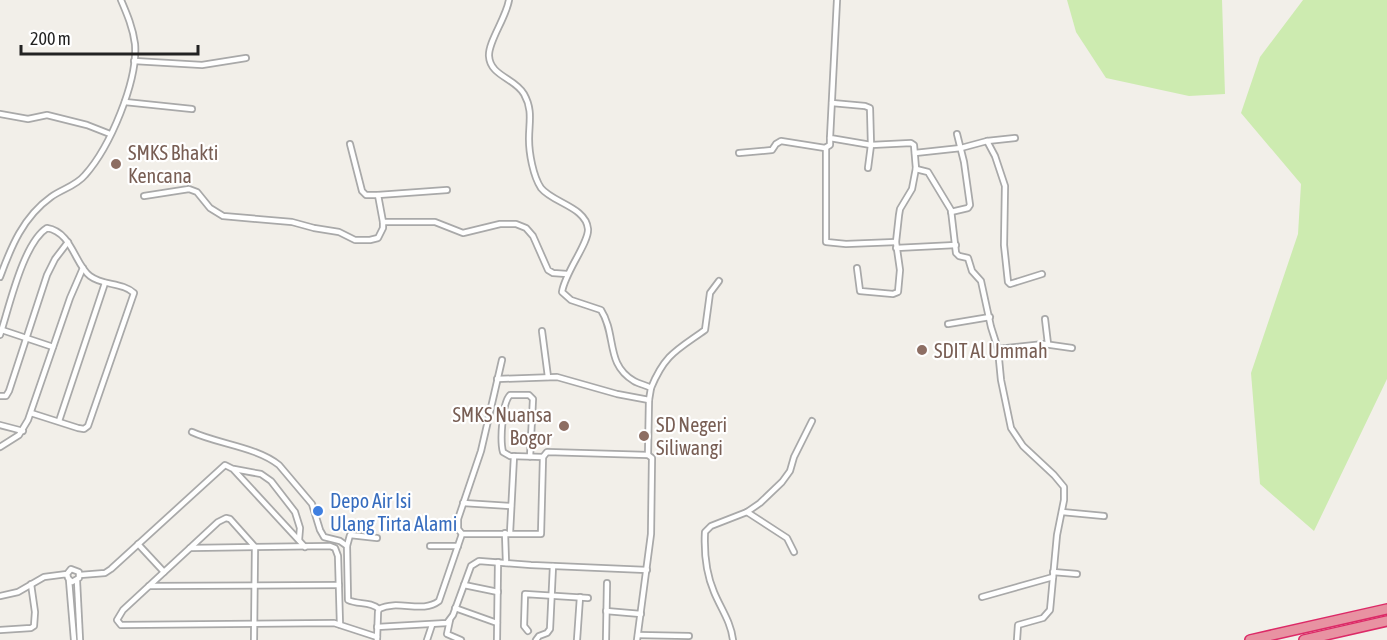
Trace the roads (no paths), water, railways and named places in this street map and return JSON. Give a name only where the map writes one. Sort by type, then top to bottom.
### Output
[{"type":"highway","points":[[1250,640],[1387,609]]},
{"type":"highway","points":[[1304,640],[1387,621]]},
{"type":"street","points":[[509,0],[506,15],[490,47],[489,59],[495,71],[519,86],[527,101],[531,118],[529,145],[540,185],[547,193],[581,216],[587,226],[587,237],[567,274],[563,285],[563,295],[601,310],[611,334],[616,363],[633,380],[651,388]]},
{"type":"street","points":[[837,0],[830,145],[826,148],[826,242],[956,245]]},
{"type":"street","points":[[0,277],[18,234],[31,216],[52,196],[84,177],[110,134],[125,102],[134,61],[134,36],[123,1]]},
{"type":"street","points":[[134,61],[202,64],[246,58]]},
{"type":"street","points":[[125,102],[192,109]]},
{"type":"street","points":[[831,103],[870,108],[871,145],[868,168]]},
{"type":"street","points":[[0,114],[28,119],[47,116],[87,125],[110,134]]},
{"type":"street","points":[[951,212],[970,206],[957,134]]},
{"type":"street","points":[[830,138],[871,145],[911,144],[914,147],[916,168],[912,189],[899,212],[896,245],[900,270],[897,293],[860,291],[856,268]]},
{"type":"street","points":[[915,153],[961,148],[987,141],[1016,138]]},
{"type":"street","points":[[739,153],[770,151],[781,141],[826,148]]},
{"type":"street","points":[[987,141],[995,156],[1005,186],[1004,245],[1008,282],[1012,283],[1042,274]]},
{"type":"street","points":[[350,144],[363,193],[378,195],[447,190]]},
{"type":"street","points":[[916,168],[928,172],[951,212],[957,255],[968,258],[972,271],[981,279],[998,349],[1001,380],[1011,428],[1023,446],[1063,484],[1065,494],[1058,530],[1049,613],[1043,618],[1019,624],[1017,640]]},
{"type":"street","points":[[144,195],[189,189],[197,192],[210,208],[223,216],[292,222],[339,231],[355,240],[370,240],[378,238],[383,228],[378,195]]},
{"type":"street","points":[[383,222],[435,222],[463,233],[500,224],[516,224],[526,228],[533,236],[548,270],[553,273],[567,274]]},
{"type":"street","points":[[31,413],[82,429],[89,425],[134,293],[132,290],[91,277],[68,242],[49,228],[38,237],[21,269],[1,332],[53,347]]},
{"type":"street","points":[[0,396],[6,396],[9,391],[47,275],[55,259],[68,242]]},
{"type":"street","points":[[0,255],[7,256]]},
{"type":"street","points":[[0,447],[22,431],[31,413],[70,298],[83,268]]},
{"type":"street","points":[[648,455],[651,388],[668,356],[705,330],[711,293],[719,281]]},
{"type":"street","points":[[59,421],[105,283]]},
{"type":"street","points":[[948,324],[990,316]]},
{"type":"street","points":[[1045,319],[1048,344]]},
{"type":"street","points":[[542,331],[548,377]]},
{"type":"street","points":[[998,349],[1048,344],[1072,348]]},
{"type":"street","points":[[462,534],[458,529],[458,522],[481,451],[502,360]]},
{"type":"street","points":[[497,379],[548,377],[569,379],[617,394],[649,400]]},
{"type":"street","points":[[530,457],[534,401],[531,396],[522,394],[510,396],[505,402],[501,447],[505,454],[514,456],[530,457],[543,457]]},
{"type":"street","points":[[733,640],[729,621],[714,592],[708,574],[705,534],[709,528],[747,512],[760,503],[787,476],[799,445],[812,421]]},
{"type":"street","points":[[0,425],[22,431]]},
{"type":"street","points":[[192,432],[273,460],[312,504],[324,537],[341,542],[347,547]]},
{"type":"street","points":[[462,534],[541,534],[543,457],[547,452],[648,455],[652,458],[651,534],[637,638],[689,636]]},
{"type":"street","points":[[506,563],[514,456]]},
{"type":"street","points":[[80,575],[108,572],[221,466],[228,465],[305,547]]},
{"type":"street","points":[[233,469],[261,474],[271,481],[297,516],[300,528],[299,540]]},
{"type":"street","points":[[463,504],[511,506]]},
{"type":"street","points":[[747,512],[787,538],[794,552]]},
{"type":"street","points":[[1062,512],[1104,516]]},
{"type":"street","points":[[254,640],[255,623],[255,547],[230,519],[226,518],[218,522],[149,586],[120,614],[117,620],[119,624],[255,623],[334,623],[377,638],[379,609]]},
{"type":"street","points":[[379,609],[390,605],[433,605],[439,601],[462,534]]},
{"type":"street","points":[[377,538],[350,535],[347,547],[348,598],[352,602],[373,604],[379,609]]},
{"type":"street","points":[[138,544],[164,572]]},
{"type":"street","points":[[430,546],[458,546]]},
{"type":"street","points":[[190,548],[332,547],[337,552],[340,625]]},
{"type":"street","points":[[337,552],[347,547]]},
{"type":"street","points":[[461,640],[447,634],[450,620],[473,564],[483,561],[647,570]]},
{"type":"street","points":[[497,640],[498,562]]},
{"type":"street","points":[[536,640],[538,636],[549,630],[553,566]]},
{"type":"street","points":[[74,640],[68,577],[74,569],[80,575]]},
{"type":"street","points":[[982,597],[1053,575],[1077,574]]},
{"type":"street","points":[[80,575],[77,581],[80,640]]},
{"type":"street","points":[[0,596],[18,592],[44,577],[68,577],[77,581]]},
{"type":"street","points":[[606,640],[607,583]]},
{"type":"street","points":[[0,630],[34,626],[35,612],[31,584]]},
{"type":"street","points":[[149,586],[339,585]]},
{"type":"street","points":[[464,585],[498,592]]},
{"type":"street","points":[[528,631],[524,626],[524,596],[527,594],[588,598]]},
{"type":"street","points":[[577,640],[580,597]]},
{"type":"street","points":[[455,608],[497,623]]},
{"type":"street","points":[[606,611],[641,614]]},
{"type":"street","points":[[377,627],[443,624],[450,620]]},
{"type":"street","points":[[72,624],[79,624]]},
{"type":"street","points":[[427,640],[432,624]]},
{"type":"place","name":"SMKS Bhakti Kencana","points":[[116,164]]},
{"type":"place","name":"SDIT Al Ummah","points":[[922,350]]},
{"type":"place","name":"SMKS Nuansa Bogor","points":[[564,426]]},
{"type":"place","name":"SD Negeri Siliwangi","points":[[644,436]]},
{"type":"place","name":"Depo Air Isi Ulang Tirta Alami","points":[[318,511]]}]
